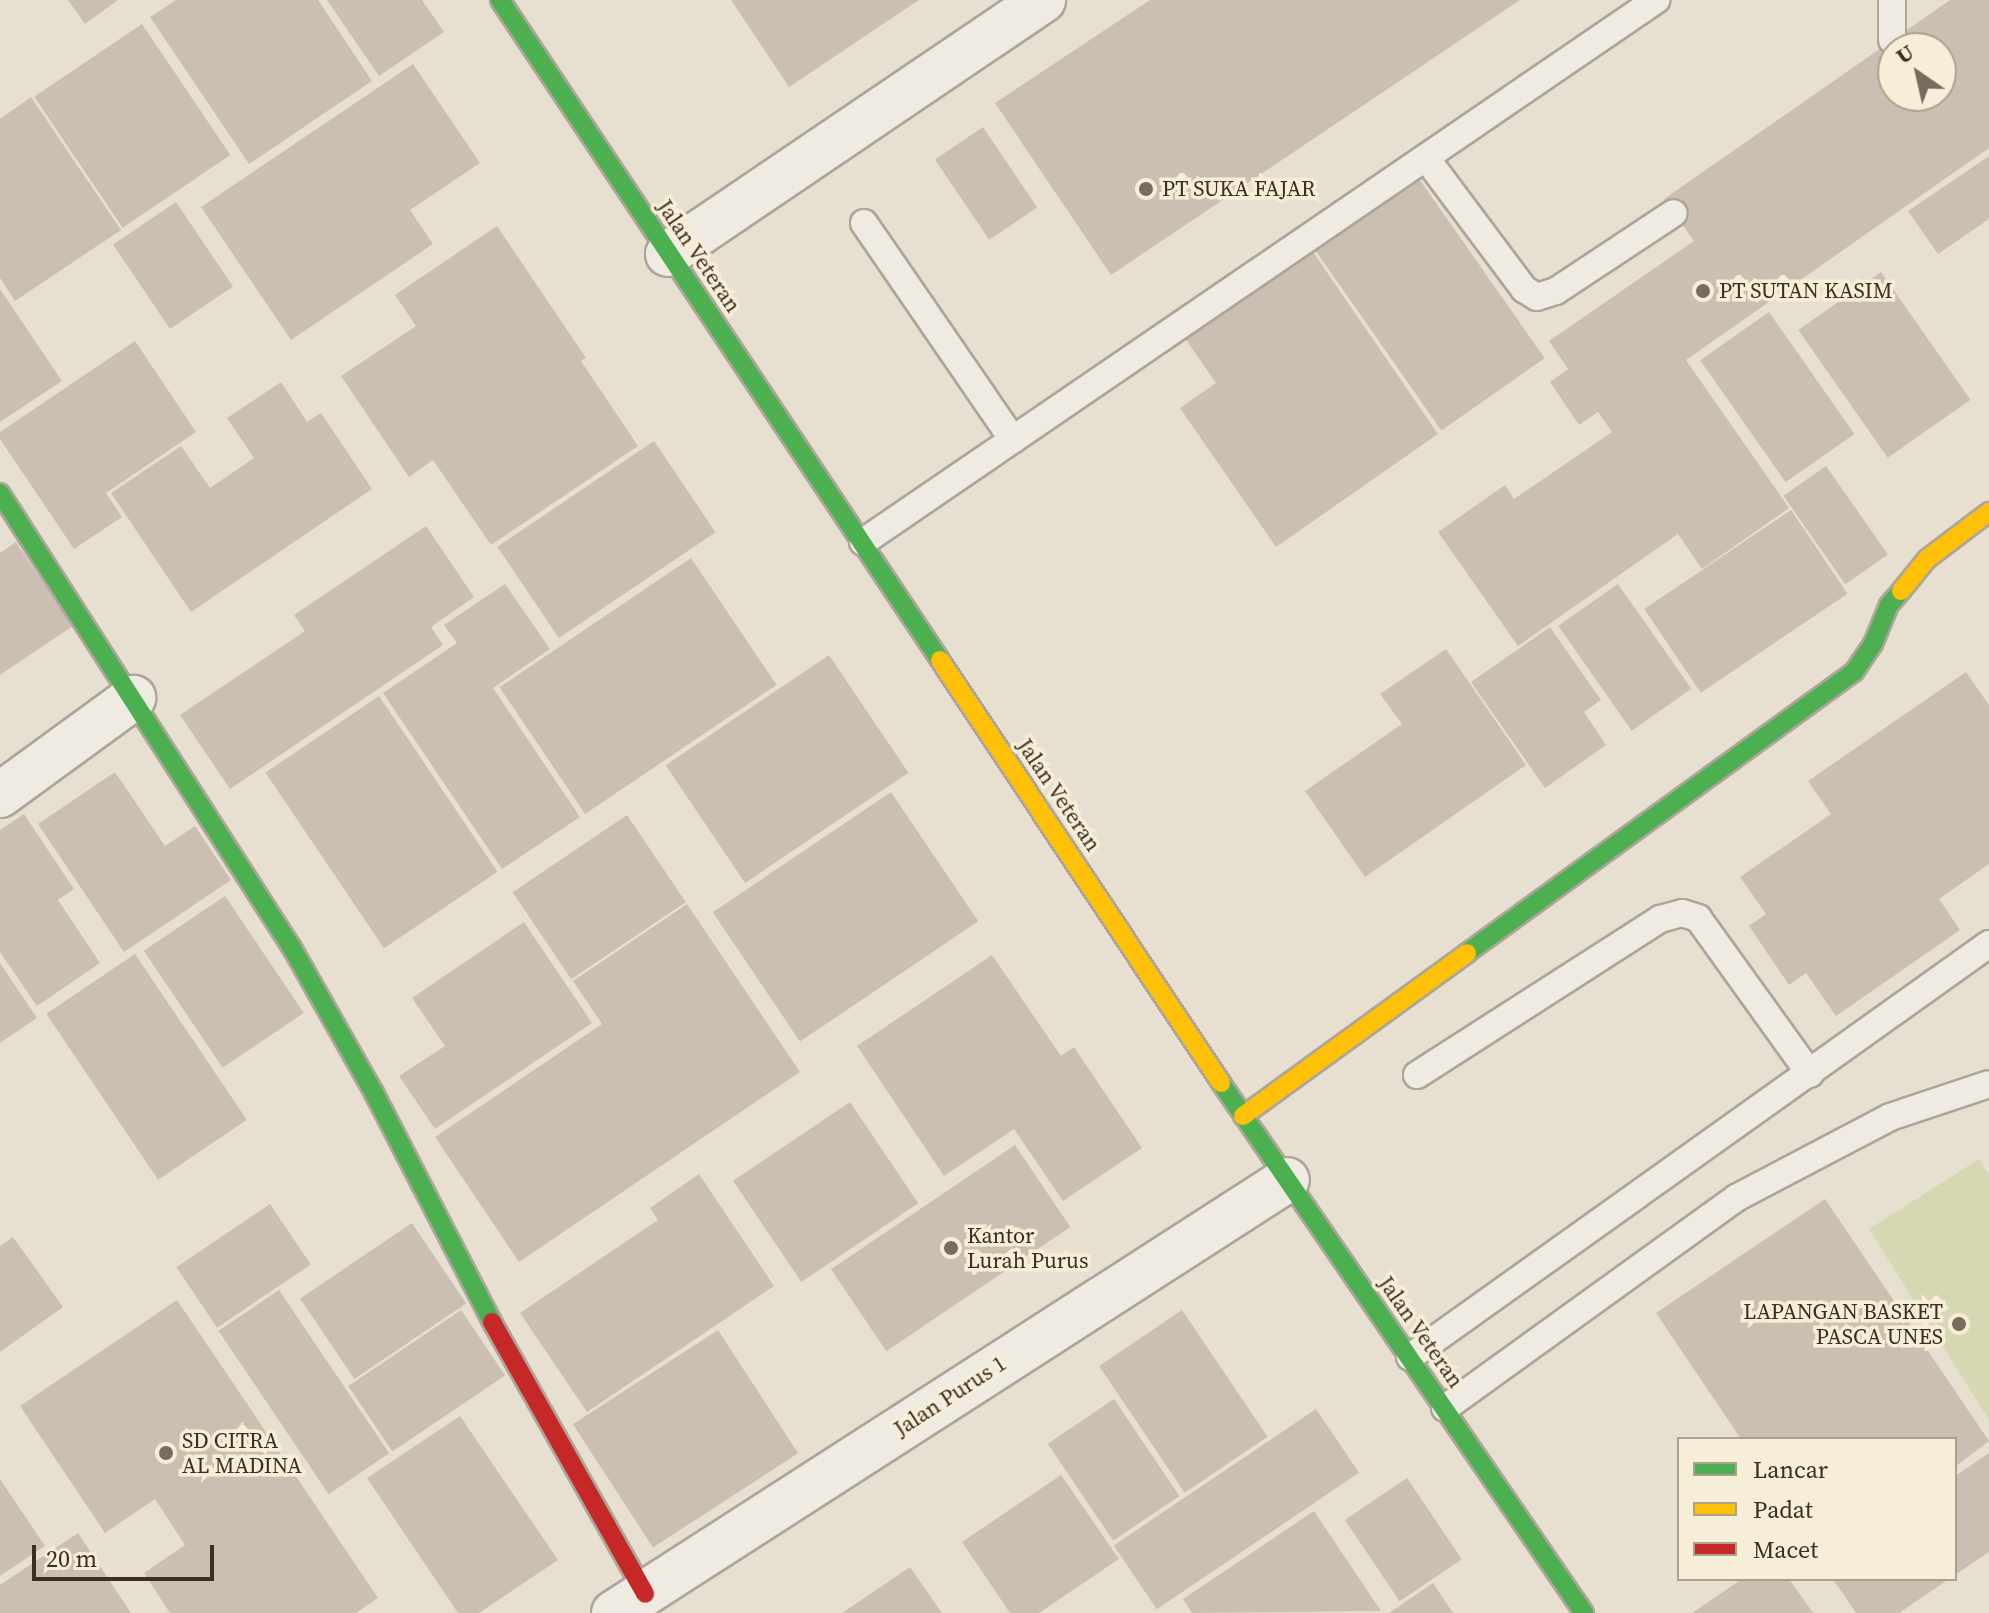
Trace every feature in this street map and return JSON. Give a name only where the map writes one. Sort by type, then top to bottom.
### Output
[{"type":"street","name":"Jalan Veteran","points":[[500,0],[1243,1116],[1584,1613]]},
{"type":"street","points":[[668,254],[1043,0]]},
{"type":"street","points":[[0,493],[292,948],[374,1093],[629,1603]]},
{"type":"street","points":[[1243,1116],[1854,672],[1873,644],[1889,605],[1927,559],[1989,512]]},
{"type":"street","points":[[0,795],[133,698]]},
{"type":"street","name":"Jalan Purus 1","points":[[629,1603],[1287,1180]]},
{"type":"lane","points":[[863,542],[1656,0]]},
{"type":"lane","points":[[1892,0],[1892,32]]},
{"type":"lane","points":[[1426,158],[1524,289],[1537,297],[1556,291],[1674,213]]},
{"type":"lane","points":[[864,223],[1013,440]]},
{"type":"lane","points":[[1417,1075],[1660,919],[1682,913],[1698,918],[1810,1074]]},
{"type":"lane","points":[[1410,1357],[1989,944]]},
{"type":"lane","points":[[1445,1408],[1736,1198],[1890,1117],[1989,1084]]},
{"type":"green space","name":"LAPANGAN BASKET PASCA UNES","points":[[1979,1159],[1989,1175],[1989,1420],[1869,1229]]},
{"type":"building","points":[[68,0],[118,0],[85,24]]},
{"type":"building","points":[[176,0],[318,0],[372,81],[249,164],[150,17]]},
{"type":"building","points":[[327,0],[422,0],[444,32],[379,76]]},
{"type":"building","points":[[731,0],[919,0],[789,87]]},
{"type":"building","name":"PT SUKA FAJAR","points":[[1150,0],[1520,0],[1111,275],[995,103]]},
{"type":"building","name":"PT SUTAN KASIM","points":[[1950,0],[1989,0],[1989,148],[1686,360],[1789,508],[1702,569],[1678,534],[1518,646],[1438,532],[1505,485],[1514,499],[1612,432],[1598,412],[1579,425],[1550,382],[1568,369],[1549,341],[1694,241],[1664,199],[1877,51],[1877,112],[1957,112],[1957,32],[1904,32]]},
{"type":"building","points":[[142,24],[230,155],[123,228],[34,97]]},
{"type":"building","points":[[413,64],[480,163],[410,210],[433,244],[291,340],[201,207]]},
{"type":"building","points":[[31,97],[121,230],[15,301],[0,278],[0,119]]},
{"type":"building","points":[[983,127],[1037,207],[989,240],[935,159]]},
{"type":"building","points":[[1989,156],[1989,219],[1938,254],[1908,211]]},
{"type":"building","points":[[1415,173],[1545,358],[1441,430],[1312,245]]},
{"type":"building","points":[[176,202],[233,287],[170,329],[113,244]]},
{"type":"building","points":[[497,226],[586,358],[581,361],[638,446],[491,545],[433,460],[409,477],[341,376],[416,326],[395,295]]},
{"type":"building","points":[[1309,246],[1438,434],[1276,547],[1180,408],[1216,383],[1182,334]]},
{"type":"building","points":[[1881,272],[1970,400],[1888,458],[1798,330]]},
{"type":"building","points":[[0,289],[62,381],[0,422]]},
{"type":"building","points":[[1769,312],[1854,434],[1786,482],[1700,360]]},
{"type":"building","points":[[135,341],[196,432],[106,493],[122,517],[74,549],[0,439],[0,432]]},
{"type":"building","points":[[281,382],[307,422],[321,413],[372,489],[191,612],[111,493],[181,446],[210,488],[254,458],[227,418]]},
{"type":"building","points":[[654,441],[716,532],[559,638],[497,547]]},
{"type":"building","points":[[1826,466],[1888,554],[1845,584],[1783,496]]},
{"type":"building","points":[[1791,510],[1847,594],[1701,693],[1644,609]]},
{"type":"building","points":[[426,526],[474,597],[431,627],[443,645],[230,789],[180,715],[305,631],[294,615]]},
{"type":"building","points":[[16,542],[73,626],[0,675],[0,553]]},
{"type":"building","points":[[691,558],[777,685],[585,814],[499,687]]},
{"type":"building","points":[[505,584],[550,649],[493,688],[580,817],[502,869],[383,693],[457,643],[444,625]]},
{"type":"building","points":[[1618,584],[1691,689],[1632,731],[1558,626]]},
{"type":"building","points":[[1550,627],[1601,700],[1584,712],[1606,745],[1545,788],[1471,682]]},
{"type":"building","points":[[1446,649],[1526,765],[1365,877],[1305,791],[1402,724],[1380,694]]},
{"type":"building","points":[[829,655],[908,773],[745,883],[666,765]]},
{"type":"building","points":[[1966,672],[1989,705],[1989,864],[1939,899],[1960,930],[1836,1016],[1806,973],[1789,985],[1749,926],[1766,914],[1740,877],[1831,814],[1808,781]]},
{"type":"building","points":[[379,696],[498,872],[384,948],[265,773]]},
{"type":"building","points":[[115,772],[165,846],[195,826],[231,880],[124,952],[38,824]]},
{"type":"building","points":[[891,792],[978,921],[800,1042],[713,912]]},
{"type":"building","points":[[24,814],[74,889],[58,900],[100,963],[37,1006],[0,952],[0,830]]},
{"type":"building","points":[[627,815],[686,902],[571,979],[513,892]]},
{"type":"building","points":[[225,896],[304,1013],[223,1068],[144,951]]},
{"type":"building","points":[[687,904],[800,1072],[519,1262],[435,1137],[602,1024],[573,981]]},
{"type":"building","points":[[524,922],[592,1023],[435,1129],[399,1076],[445,1046],[412,998]]},
{"type":"building","points":[[135,954],[247,1120],[158,1180],[46,1014]]},
{"type":"building","points":[[992,955],[1061,1056],[1074,1047],[1142,1148],[1063,1201],[1014,1129],[944,1176],[857,1046]]},
{"type":"building","points":[[0,963],[37,1018],[0,1043]]},
{"type":"building","points":[[850,1102],[918,1203],[801,1282],[733,1181]]},
{"type":"building","name":"Kantor Lurah Purus","points":[[1015,1145],[1070,1227],[886,1351],[831,1269]]},
{"type":"building","points":[[699,1174],[774,1286],[587,1412],[520,1313],[658,1220],[650,1208]]},
{"type":"building","points":[[1825,1199],[1989,1441],[1957,1465],[1957,1437],[1740,1437],[1656,1313]]},
{"type":"building","points":[[270,1204],[311,1265],[217,1328],[176,1267]]},
{"type":"building","points":[[412,1223],[466,1303],[354,1379],[300,1298]]},
{"type":"building","points":[[13,1237],[63,1307],[0,1352],[0,1246]]},
{"type":"building","points":[[279,1290],[389,1453],[329,1494],[218,1331]]},
{"type":"building","name":"SD CITRA AL MADINA","points":[[177,1300],[378,1598],[356,1613],[170,1613],[144,1573],[185,1545],[155,1499],[105,1533],[20,1406]]},
{"type":"building","points":[[461,1310],[505,1375],[392,1452],[348,1386]]},
{"type":"building","points":[[1182,1310],[1268,1437],[1185,1493],[1099,1366]]},
{"type":"building","points":[[718,1330],[798,1453],[653,1548],[573,1424]]},
{"type":"building","points":[[1114,1399],[1179,1496],[1113,1541],[1048,1444]]},
{"type":"building","points":[[1316,1409],[1359,1473],[1157,1609],[1114,1545]]},
{"type":"building","points":[[460,1416],[558,1560],[479,1613],[458,1613],[367,1478]]},
{"type":"building","points":[[1989,1453],[1989,1552],[1957,1574],[1957,1475]]},
{"type":"building","points":[[1061,1475],[1119,1559],[1039,1613],[1010,1613],[962,1542]]},
{"type":"building","points":[[1407,1478],[1462,1559],[1400,1601],[1345,1520]]},
{"type":"building","points":[[0,1479],[45,1546],[0,1576]]},
{"type":"building","points":[[1314,1511],[1381,1611],[1192,1613],[1183,1599]]},
{"type":"building","points":[[78,1533],[131,1613],[0,1613],[0,1585]]},
{"type":"building","points":[[910,1567],[942,1613],[842,1613]]},
{"type":"building","points":[[1739,1581],[1790,1581],[1813,1613],[1692,1613]]},
{"type":"building","points":[[1834,1581],[1946,1581],[1899,1613],[1856,1613]]},
{"type":"building","points":[[1433,1583],[1453,1613],[1389,1613]]},
{"type":"traffic: fast","points":[[500,0],[940,660]]},
{"type":"traffic: fast","points":[[0,493],[292,948],[374,1093],[492,1322]]},
{"type":"traffic: fast","points":[[1467,953],[1854,672],[1873,644],[1889,605],[1901,591]]},
{"type":"traffic: fast","points":[[1221,1083],[1584,1613]]},
{"type":"traffic: slow","points":[[1901,591],[1927,559],[1989,512]]},
{"type":"traffic: slow","points":[[940,660],[1221,1083]]},
{"type":"traffic: slow","points":[[1243,1116],[1467,953]]},
{"type":"traffic: jam","points":[[492,1322],[645,1594]]},
{"type":"place","name":"PT SUKA FAJAR","points":[[1146,189]]},
{"type":"place","name":"PT SUTAN KASIM","points":[[1703,291]]},
{"type":"place","name":"Kantor Lurah Purus","points":[[951,1248]]},
{"type":"place","name":"LAPANGAN BASKET PASCA UNES","points":[[1959,1324]]},
{"type":"place","name":"SD CITRA AL MADINA","points":[[166,1453]]}]
